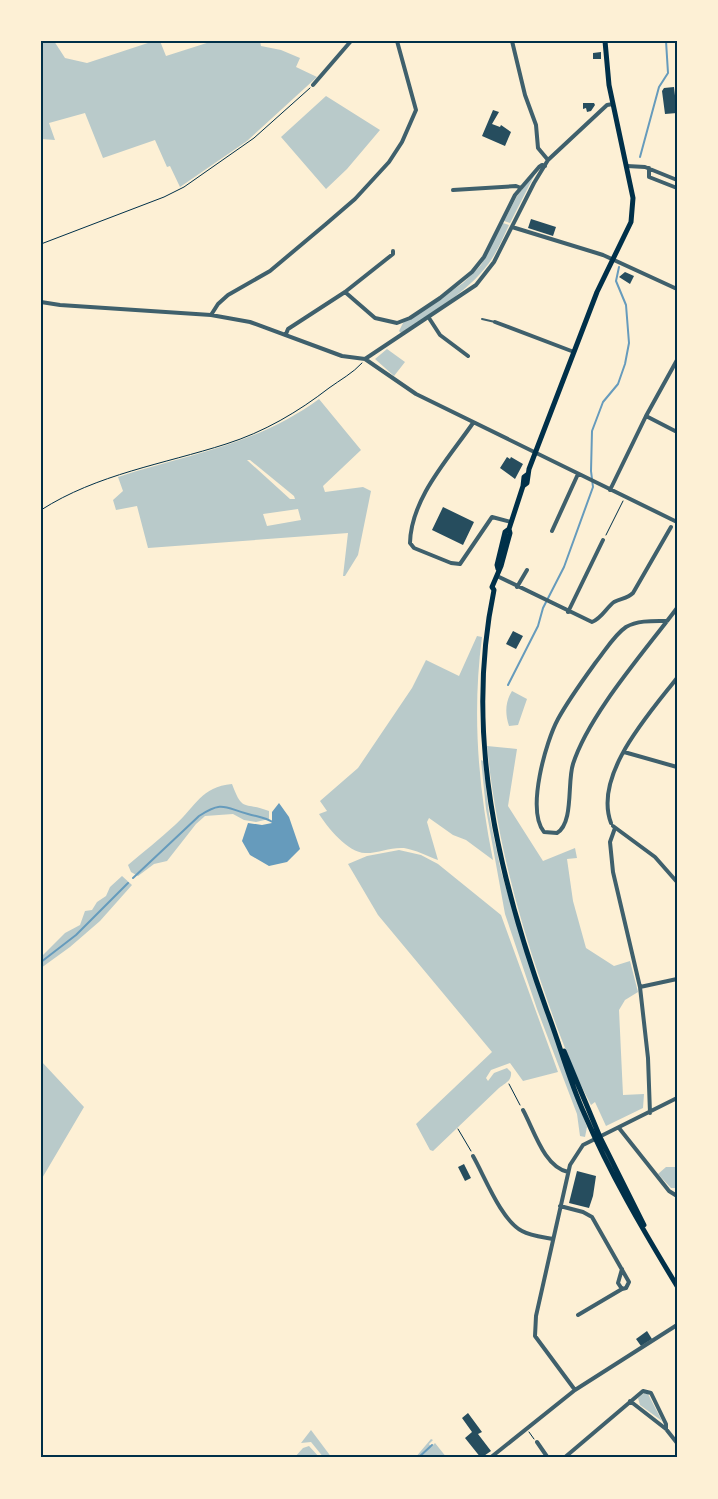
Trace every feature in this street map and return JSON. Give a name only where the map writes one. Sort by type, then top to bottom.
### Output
[{"type":"main road","points":[[604,41],[608,78],[633,198],[632,211],[627,233],[597,292],[528,474],[524,477],[523,486],[509,528],[510,533],[501,566],[493,582],[494,590],[485,650],[482,704],[488,788],[497,841],[527,953],[554,1028],[618,1187],[677,1286]]},
{"type":"street","points":[[313,85],[351,41]]},
{"type":"street","points":[[211,315],[218,304],[228,295],[270,271],[326,224],[355,199],[389,162],[402,142],[416,110],[398,41]]},
{"type":"street","points":[[512,41],[525,95],[535,119],[538,148],[548,160]]},
{"type":"street","points":[[365,359],[476,285],[494,262],[548,160],[607,105],[613,104]]},
{"type":"street","points":[[627,166],[638,165],[649,168],[677,180]]},
{"type":"street","points":[[344,292],[375,318],[396,323],[410,318],[440,298],[472,272],[484,257],[521,188],[539,167],[545,166]]},
{"type":"street","points":[[649,168],[649,177],[677,188]]},
{"type":"street","points":[[453,190],[516,186],[521,188]]},
{"type":"street","points":[[512,227],[613,260],[677,289]]},
{"type":"street","points":[[286,334],[288,329],[344,292],[393,254],[393,251]]},
{"type":"street","points":[[41,302],[60,305],[211,315],[250,322],[342,356],[365,359],[399,384],[473,423],[677,522]]},
{"type":"street","points":[[429,318],[440,335],[468,356]]},
{"type":"street","points":[[495,322],[574,352]]},
{"type":"street","points":[[610,490],[646,416],[677,360]]},
{"type":"street","points":[[646,416],[677,432]]},
{"type":"street","points":[[473,423],[425,494],[410,534],[410,543],[414,548],[451,563],[460,564],[492,517],[511,522]]},
{"type":"street","points":[[552,531],[578,474]]},
{"type":"street","points":[[496,578],[592,622],[598,619],[613,603],[628,598],[671,527]]},
{"type":"street","points":[[568,612],[603,540]]},
{"type":"street","points":[[517,587],[527,570]]},
{"type":"street","points":[[667,621],[640,623],[627,627],[620,632],[580,683],[557,720],[546,750],[536,808],[538,822],[544,832],[553,834],[560,831],[565,823],[572,765],[583,740],[601,711],[677,608]]},
{"type":"street","points":[[677,678],[632,736],[608,792],[607,810],[615,828],[655,857],[677,882]]},
{"type":"street","points":[[624,752],[677,767]]},
{"type":"street","points":[[615,828],[610,842],[613,872],[640,987],[648,1058],[650,1113]]},
{"type":"street","points":[[640,987],[677,979]]},
{"type":"street","points":[[575,1390],[535,1336],[536,1316],[568,1172],[583,1145],[677,1098]]},
{"type":"street","points":[[523,1110],[551,1163],[560,1170],[568,1172]]},
{"type":"street","points":[[619,1128],[669,1190],[677,1196]]},
{"type":"street","points":[[473,1156],[506,1216],[514,1226],[523,1231],[552,1239]]},
{"type":"street","points":[[560,1206],[583,1212],[592,1217],[629,1282],[626,1288],[578,1315]]},
{"type":"street","points":[[622,1269],[618,1283],[622,1289]]},
{"type":"street","points":[[490,1458],[575,1390],[677,1325]]},
{"type":"street","points":[[564,1458],[643,1391],[651,1393],[666,1424],[666,1429]]},
{"type":"street","points":[[630,1401],[666,1429],[677,1442]]},
{"type":"street","points":[[537,1442],[548,1458]]},
{"type":"lane","points":[[482,319],[495,322]]},
{"type":"path","points":[[41,244],[164,197],[184,187],[254,138],[313,85]]},
{"type":"path","points":[[41,510],[74,492],[107,479],[229,443],[297,412],[358,367]]},
{"type":"path","points":[[603,540],[625,496]]},
{"type":"path","points":[[509,1084],[523,1110]]},
{"type":"path","points":[[458,1129],[473,1156]]},
{"type":"path","points":[[527,1429],[537,1442]]},
{"type":"shaded area","points":[[41,41],[54,41],[65,58],[87,63],[154,41],[160,41],[166,56],[213,41],[260,41],[261,46],[281,50],[300,58],[296,67],[317,77],[247,141],[180,187],[170,166],[167,167],[155,140],[103,158],[85,113],[49,123],[55,140],[41,139]]},
{"type":"shaded area","points":[[326,96],[380,130],[347,169],[326,189],[281,137]]},
{"type":"shaded area","points":[[536,172],[510,223],[504,221],[517,196]]},
{"type":"shaded area","points":[[503,223],[509,225],[495,254],[480,274],[448,302],[401,333],[399,331],[403,323],[463,283],[481,265]]},
{"type":"shaded area","points":[[387,349],[405,362],[394,376],[375,359]]},
{"type":"shaded area","points":[[319,399],[361,450],[323,486],[325,492],[363,487],[371,491],[358,555],[345,576],[343,576],[348,533],[148,548],[137,506],[116,510],[113,500],[123,491],[118,477],[222,447],[247,438],[295,415]],"holes":[[[247,460],[250,460],[294,496],[295,499],[290,499]],[[298,509],[301,520],[267,526],[263,514]]]},
{"type":"shaded area","points":[[477,636],[482,637],[477,694],[480,777],[493,860],[466,840],[453,835],[429,818],[427,822],[438,860],[404,848],[366,853],[359,852],[346,845],[319,814],[327,811],[320,801],[358,768],[412,688],[426,660],[459,676]]},
{"type":"shaded area","points":[[512,691],[527,699],[518,725],[509,726],[506,708]]},
{"type":"shaded area","points":[[487,746],[517,749],[508,806],[543,861],[575,848],[577,858],[567,859],[573,901],[586,948],[614,966],[630,961],[638,992],[625,1000],[619,1010],[623,1095],[644,1094],[643,1108],[606,1126],[595,1102],[591,1105],[570,1061],[532,956],[507,867],[495,807]]},
{"type":"shaded area","points":[[481,760],[483,761],[489,814],[501,871],[519,932],[587,1127],[585,1137],[580,1136],[577,1114],[537,1009],[505,914],[486,809]]},
{"type":"shaded area","points":[[232,784],[242,803],[269,811],[269,819],[256,822],[244,820],[233,814],[205,816],[196,824],[167,861],[154,864],[138,876],[131,872],[128,865],[175,825],[200,798],[213,789]]},
{"type":"shaded area","points":[[399,850],[421,855],[438,864],[501,915],[558,1072],[523,1081],[510,1063],[491,1070],[486,1078],[488,1081],[494,1073],[507,1068],[511,1072],[510,1078],[433,1151],[430,1150],[416,1124],[492,1052],[378,915],[348,864],[367,856]]},
{"type":"shaded area","points":[[122,876],[132,885],[100,921],[70,947],[41,968],[41,957],[65,933],[80,925],[85,911],[92,910],[97,902],[106,896],[110,887]]},
{"type":"shaded area","points":[[41,1061],[84,1107],[41,1180]]},
{"type":"shaded area","points":[[666,1167],[676,1167],[676,1188],[671,1188],[658,1174]]},
{"type":"shaded area","points":[[644,1393],[648,1394],[662,1421],[640,1405],[638,1398]]},
{"type":"shaded area","points":[[311,1430],[332,1458],[324,1458],[311,1442],[301,1443]]},
{"type":"shaded area","points":[[431,1439],[433,1440],[429,1444],[431,1447],[435,1443],[447,1458],[415,1458]]},
{"type":"shaded area","points":[[309,1446],[320,1458],[294,1458],[303,1448]]},
{"type":"water","points":[[279,803],[289,817],[300,849],[287,862],[269,866],[250,855],[242,841],[248,823],[262,825],[272,823],[272,812]]},
{"type":"building","points":[[601,52],[601,59],[593,59],[593,53]]},
{"type":"building","points":[[674,87],[677,113],[665,114],[662,91],[664,88]]},
{"type":"building","points":[[583,103],[594,103],[595,105],[591,111],[587,112],[586,108],[583,109]]},
{"type":"building","points":[[493,110],[499,112],[492,124],[500,127],[501,125],[511,132],[505,146],[482,136]]},
{"type":"building","points":[[531,219],[556,227],[553,236],[528,228]]},
{"type":"building","points":[[625,272],[634,276],[630,284],[619,277]]},
{"type":"building","points":[[507,457],[510,459],[511,457],[523,464],[515,479],[500,468]]},
{"type":"building","points":[[443,507],[474,522],[463,545],[432,530]]},
{"type":"building","points":[[513,631],[523,636],[516,649],[506,644]]},
{"type":"building","points":[[464,1164],[471,1178],[465,1181],[458,1167]]},
{"type":"building","points":[[577,1171],[596,1176],[589,1208],[569,1203]]},
{"type":"building","points":[[647,1331],[652,1339],[641,1346],[636,1339]]},
{"type":"building","points":[[468,1413],[482,1432],[478,1434],[491,1451],[481,1458],[465,1438],[472,1432],[462,1418]]},
{"type":"waterway","points":[[640,157],[659,87],[668,73],[666,41]]},
{"type":"waterway","points":[[508,685],[538,626],[543,608],[564,567],[593,487],[591,471],[592,431],[603,402],[618,384],[625,364],[629,343],[626,305],[616,281],[619,267]]},
{"type":"waterway","points":[[133,878],[199,816],[214,808],[229,808],[264,818],[274,823]]},
{"type":"waterway","points":[[41,962],[76,935],[128,883]]},
{"type":"waterway","points":[[418,1458],[432,1445]]}]
